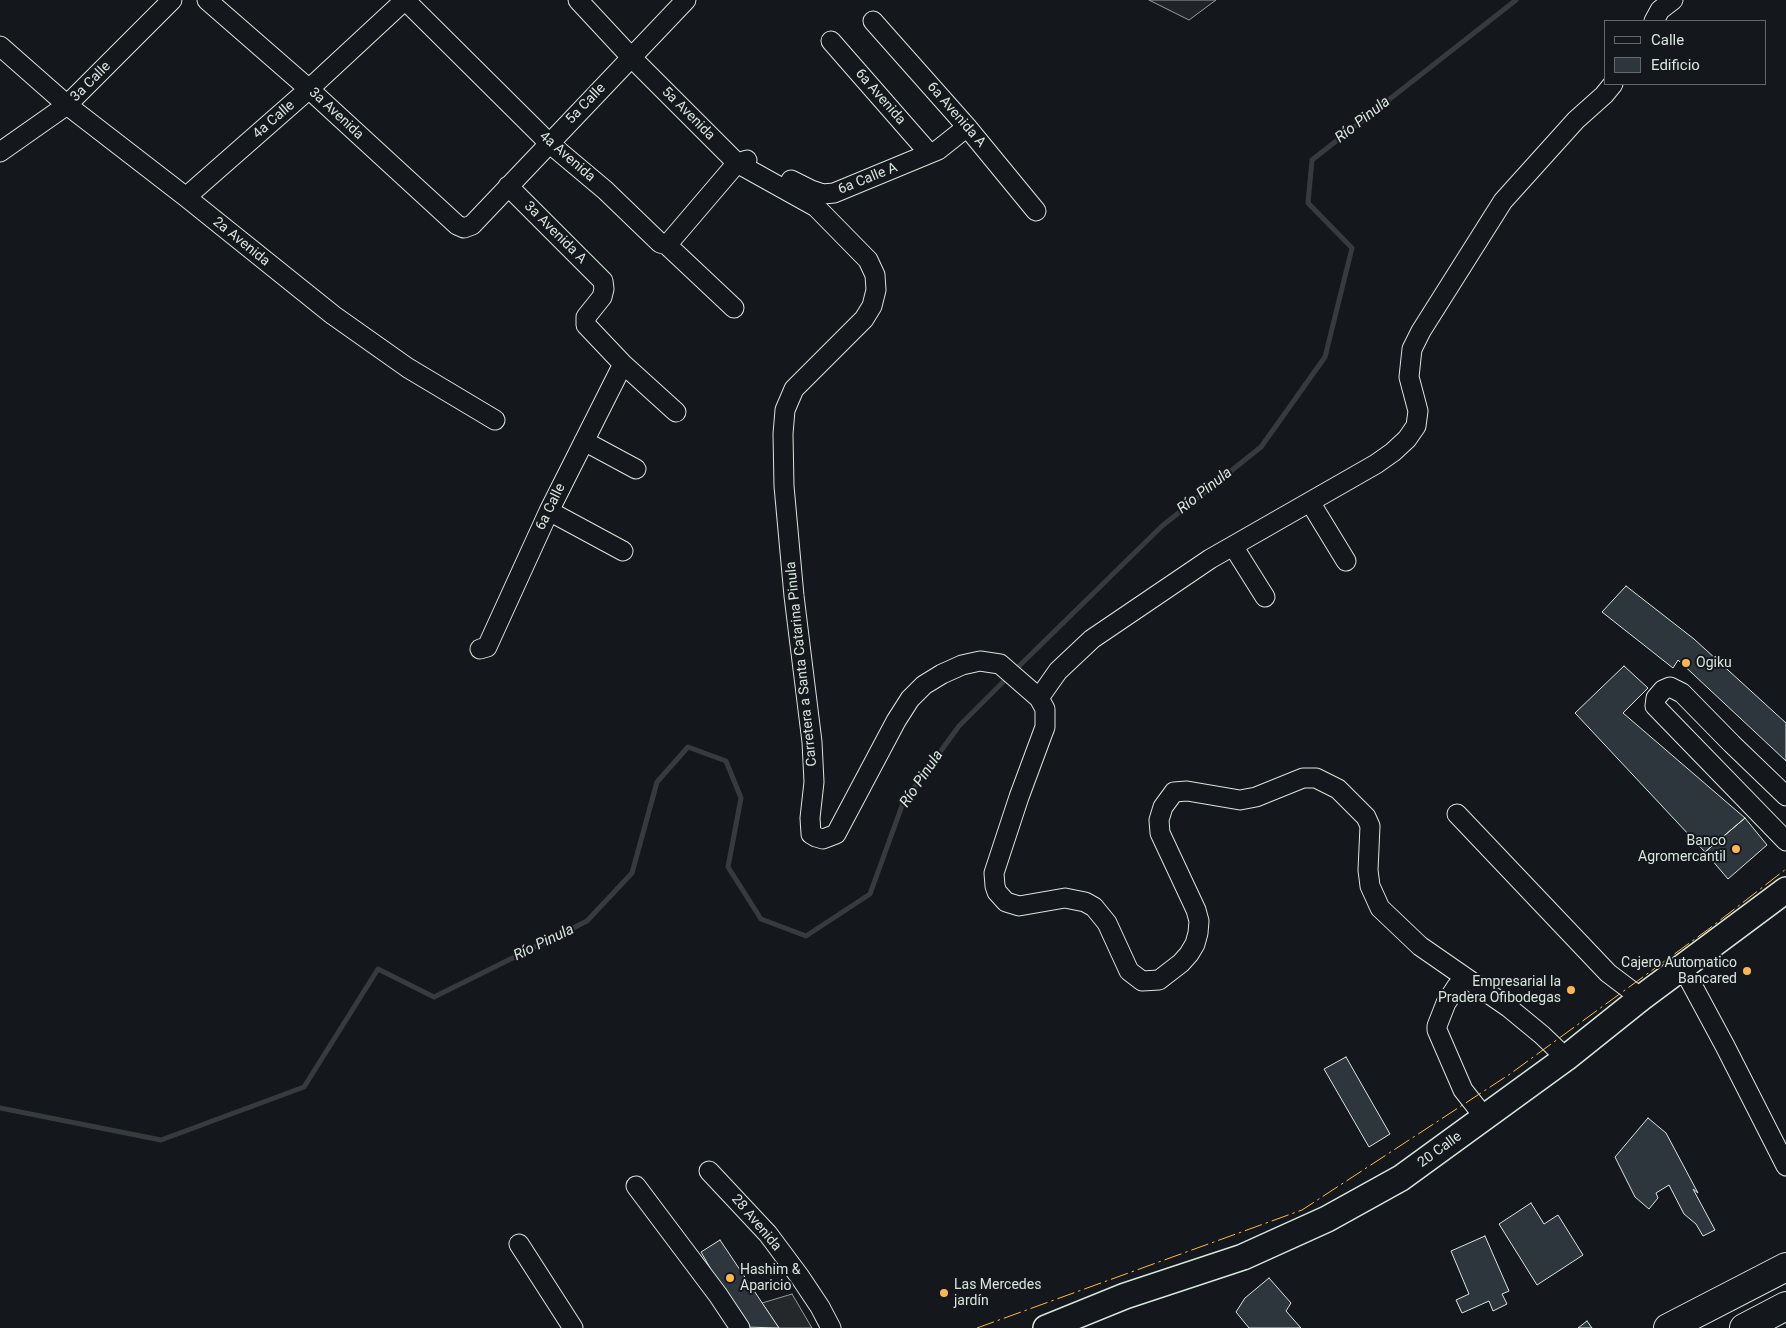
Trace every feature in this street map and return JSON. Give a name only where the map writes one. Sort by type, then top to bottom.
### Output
[{"type":"highway","points":[[1668,1328],[1786,1267]]},
{"type":"highway","points":[[1744,1328],[1786,1306]]},
{"type":"main road","name":"20 Calle","points":[[1046,1328],[1125,1296],[1243,1257],[1327,1219],[1401,1178],[1566,1058],[1640,998],[1786,890]]},
{"type":"street","name":"3a Calle","points":[[0,152],[67,105],[172,0]]},
{"type":"street","name":"3a Avenida","points":[[207,0],[309,89],[456,225],[464,228]]},
{"type":"street","name":"4a Calle","points":[[186,197],[309,89],[405,0]]},
{"type":"street","name":"4a Avenida","points":[[405,0],[549,143],[605,190],[660,243],[667,245],[734,308]]},
{"type":"street","name":"5a Avenida","points":[[578,0],[631,57],[737,163],[816,207]]},
{"type":"street","name":"5a Calle","points":[[464,228],[472,225],[686,0]]},
{"type":"street","points":[[1655,20],[1660,10],[1673,0]]},
{"type":"street","name":"6a Avenida A","points":[[873,20],[967,127],[1036,210]]},
{"type":"street","name":"6a Avenida","points":[[831,41],[929,153]]},
{"type":"street","name":"2a Avenida","points":[[1,49],[67,105],[186,197],[333,315],[408,368],[495,420]]},
{"type":"street","points":[[1566,1058],[1508,1006],[1420,946],[1380,908],[1370,886],[1368,870],[1370,826],[1366,816],[1338,790],[1316,778],[1303,778],[1256,797],[1240,800],[1188,791],[1174,792],[1164,807],[1159,820],[1160,833],[1196,910],[1199,921],[1195,944],[1189,954],[1182,963],[1159,980],[1142,981],[1129,971],[1107,923],[1094,907],[1085,902],[1065,898],[1019,906],[1006,902],[994,886],[994,873],[1045,727],[1044,709],[1033,692],[1092,639],[1210,559],[1382,460],[1407,439],[1416,426],[1418,411],[1409,377],[1412,349],[1421,330],[1503,201],[1576,120],[1612,85]]},
{"type":"street","name":"6a Calle A","points":[[737,163],[754,159],[762,166],[811,190],[823,194],[834,193],[938,150],[967,127]]},
{"type":"street","points":[[667,245],[737,163]]},
{"type":"street","name":"3a Avenida A","points":[[508,186],[602,281],[604,289],[602,296],[586,317],[586,324],[623,364]]},
{"type":"street","name":"Carretera a Santa Catarina Pinula","points":[[816,207],[868,260],[875,275],[876,290],[872,306],[864,319],[794,389],[785,410],[785,496],[794,596],[812,742],[814,782],[810,818],[811,834],[816,838],[823,839],[836,834],[896,721],[910,699],[924,685],[962,665],[980,661],[1000,664],[1033,692]]},
{"type":"street","points":[[623,364],[676,412]]},
{"type":"street","name":"6a Calle","points":[[480,649],[487,647],[549,511],[623,364]]},
{"type":"street","points":[[584,440],[636,469]]},
{"type":"street","points":[[1310,502],[1346,562]]},
{"type":"street","points":[[549,511],[623,551]]},
{"type":"street","points":[[1233,546],[1265,597]]},
{"type":"street","points":[[1786,796],[1682,693],[1670,687],[1662,690],[1656,698],[1655,706],[1786,841]]},
{"type":"street","points":[[1457,814],[1608,973],[1640,998]]},
{"type":"street","points":[[1682,968],[1725,1046],[1786,1166]]},
{"type":"street","points":[[1456,986],[1446,1002],[1436,1026],[1463,1090],[1485,1118]]},
{"type":"street","name":"28 Avenida","points":[[710,1171],[768,1234],[800,1277],[832,1328]]},
{"type":"street","points":[[636,1186],[718,1295],[740,1328]]},
{"type":"street","points":[[519,1244],[573,1328]]},
{"type":"shaded area","points":[[1149,0],[1216,0],[1189,20]]},
{"type":"shaded area","points":[[792,1294],[812,1328],[779,1328],[762,1303]]},
{"type":"building","points":[[1626,586],[1694,639],[1786,723],[1786,761],[1678,660],[1673,668],[1602,612]]},
{"type":"building","points":[[1624,666],[1648,688],[1623,713],[1745,818],[1705,852],[1575,713]]},
{"type":"building","name":"Banco Agromercantil","points":[[1745,818],[1767,845],[1728,879],[1705,852]]},
{"type":"building","points":[[1346,1057],[1390,1134],[1369,1147],[1324,1069]]},
{"type":"building","points":[[1648,1118],[1666,1133],[1698,1193],[1693,1189],[1715,1230],[1703,1236],[1696,1224],[1684,1214],[1669,1185],[1656,1193],[1658,1198],[1649,1209],[1635,1197],[1615,1157]]},
{"type":"building","points":[[1531,1203],[1544,1224],[1558,1215],[1583,1255],[1537,1285],[1499,1224]]},
{"type":"building","points":[[1485,1236],[1509,1291],[1502,1294],[1507,1304],[1493,1311],[1489,1301],[1462,1313],[1456,1300],[1469,1294],[1451,1251]]},
{"type":"building","name":"Hashim & Aparicio","points":[[720,1240],[779,1328],[744,1327],[701,1252]]},
{"type":"building","points":[[1269,1278],[1291,1303],[1286,1311],[1301,1328],[1249,1328],[1236,1312],[1245,1298]]},
{"type":"building","points":[[1587,1321],[1592,1328],[1578,1328]]},
{"type":"waterway","name":"Río Pinula","points":[[1014,671],[1162,526],[1261,447],[1325,357],[1352,248],[1308,203],[1312,160],[1516,0]]},
{"type":"waterway","name":"Río Pinula","points":[[0,1108],[161,1140],[304,1087],[378,969],[434,997],[587,921],[632,873],[657,782],[688,747],[726,761],[741,798],[728,867],[761,919],[806,936],[870,894],[903,803],[959,726],[1008,677]]},
{"type":"power","points":[[977,1328],[1302,1210],[1510,1074],[1710,928],[1786,869]]},
{"type":"place","name":"Ogiku","points":[[1686,663]]},
{"type":"place","name":"Banco Agromercantil","points":[[1736,849]]},
{"type":"place","name":"Cajero Automatico Bancared","points":[[1747,971]]},
{"type":"place","name":"Empresarial la Pradera Ofibodegas","points":[[1571,990]]},
{"type":"place","name":"Hashim & Aparicio","points":[[730,1278]]},
{"type":"place","name":"Las Mercedes jardín","points":[[944,1293]]}]
